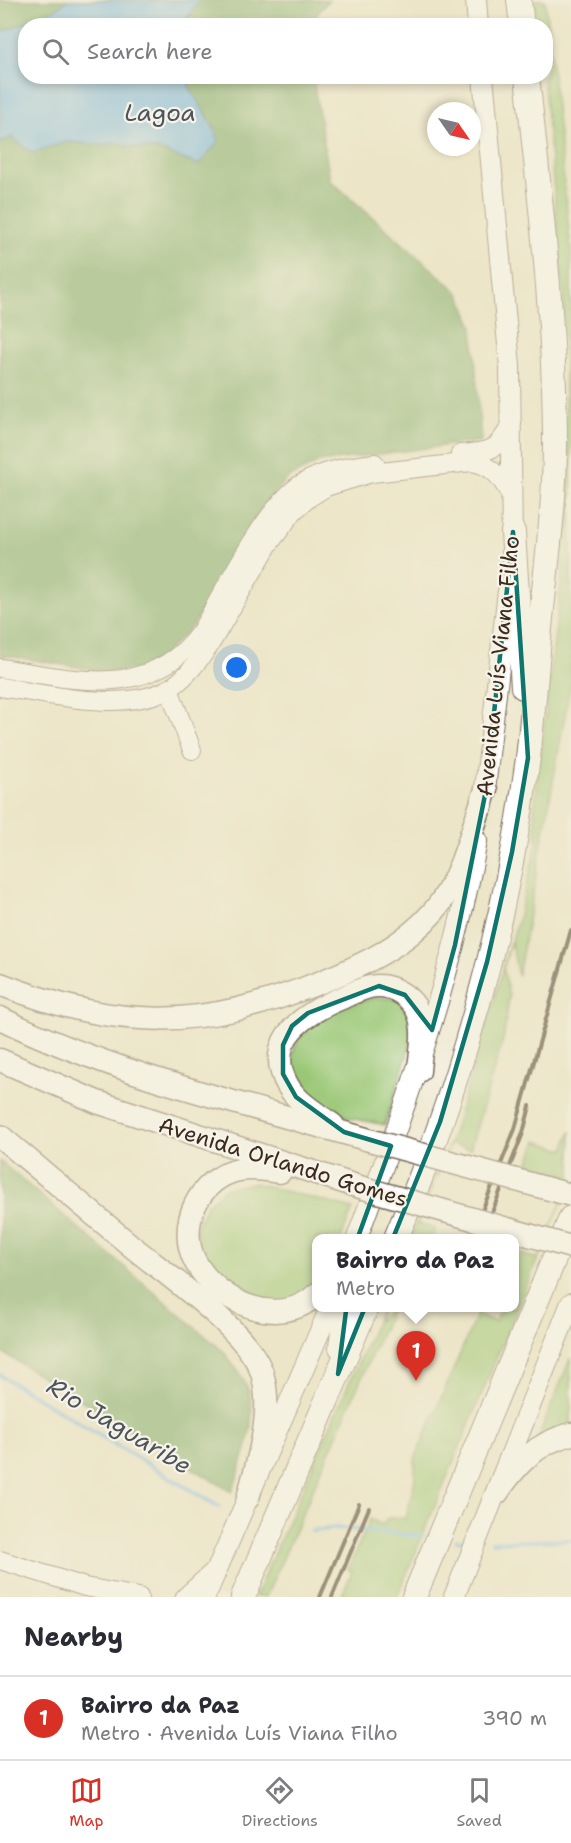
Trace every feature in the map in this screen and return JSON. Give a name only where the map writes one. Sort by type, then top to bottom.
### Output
[{"type":"highway","points":[[519,0],[521,18]]},
{"type":"highway","name":"Avenida Luís Viana Filho","points":[[398,1234],[440,1122],[472,1019],[512,852],[528,758],[552,514],[555,446],[553,357],[543,225],[528,84]]},
{"type":"highway","points":[[513,532],[528,758]]},
{"type":"highway","points":[[414,1597],[571,1218]]},
{"type":"highway","points":[[338,1374],[346,1312]]},
{"type":"highway","points":[[243,1597],[364,1312]]},
{"type":"main road","points":[[476,0],[477,18]]},
{"type":"main road","name":"Avenida Luís Viana Filho","points":[[359,1234],[418,1071],[455,945],[486,790],[505,632],[513,532],[510,366],[484,84]]},
{"type":"main road","points":[[0,984],[45,1002],[89,1013],[136,1019],[190,1019],[276,1000],[383,954],[413,934],[436,908],[456,873],[486,790]]},
{"type":"main road","points":[[344,1132],[306,1105],[287,1085],[282,1054],[287,1034],[298,1020],[318,1007],[368,988],[379,986],[398,991],[418,1011],[422,1023],[418,1071]]},
{"type":"main road","name":"Avenida Orlando Gomes","points":[[0,1018],[113,1064],[266,1112],[571,1195]]},
{"type":"main road","name":"Avenida Orlando Gomes","points":[[0,1060],[97,1102],[342,1182],[571,1247]]},
{"type":"main road","points":[[0,1136],[208,1310],[247,1346],[261,1372],[266,1402],[263,1433],[248,1498]]},
{"type":"main road","points":[[312,1297],[298,1305],[275,1311],[259,1311],[236,1301],[206,1276],[197,1264],[190,1250],[189,1220],[194,1205],[215,1180],[240,1170],[262,1170],[342,1182]]},
{"type":"main road","points":[[454,1597],[571,1303]]},
{"type":"main road","points":[[205,1597],[328,1312]]},
{"type":"main road","points":[[496,1495],[531,1452],[545,1442],[571,1434]]},
{"type":"street","points":[[0,668],[77,680],[125,680],[149,674],[176,659],[190,646],[270,514],[300,484],[328,471],[342,468],[489,451],[497,447],[512,423]]},
{"type":"street","points":[[0,687],[102,701],[126,701],[169,689],[195,666],[208,648],[283,524],[302,504],[326,487],[372,473],[472,462],[486,465],[498,474],[512,498]]},
{"type":"street","points":[[161,667],[168,667],[175,676],[175,682],[169,689]]},
{"type":"street","points":[[169,689],[192,750]]},
{"type":"street","points":[[0,1560],[85,1587],[139,1597]]},
{"type":"street","points":[[185,1597],[218,1568]]},
{"type":"highlighted area","points":[[513,532],[528,758],[512,852],[487,962],[440,1122],[338,1374],[354,1248],[391,1146],[344,1132],[296,1097],[283,1074],[283,1045],[292,1026],[308,1013],[379,986],[405,995],[432,1030],[455,945],[486,790]]},
{"type":"green space","points":[[0,0],[68,0],[54,10],[35,18],[18,18],[18,25],[0,33]]},
{"type":"green space","points":[[199,0],[329,0],[314,18],[188,18]]},
{"type":"green space","points":[[535,0],[545,0],[547,18],[537,18]]},
{"type":"green space","points":[[553,77],[571,250],[571,682],[518,976],[511,942],[537,843],[534,809],[563,567],[566,474],[564,296],[544,84],[553,84]]},
{"type":"green space","points":[[188,84],[314,84],[330,180],[459,293],[473,327],[481,441],[319,462],[288,478],[264,503],[192,627],[158,660],[138,669],[109,672],[0,655],[0,143],[12,137],[32,153],[66,142],[102,145],[118,143],[131,147],[160,150],[178,155],[187,162],[215,129]]},
{"type":"green space","points":[[503,968],[509,996],[504,1036],[470,1149],[450,1144],[417,1223],[436,1229],[433,1234],[412,1234],[450,1143]]},
{"type":"green space","points":[[376,998],[390,998],[403,1003],[415,1029],[385,1125],[350,1118],[303,1096],[293,1060],[295,1046],[302,1035],[323,1016],[350,1004]]},
{"type":"green space","points":[[571,1131],[571,1177],[528,1164],[537,1141],[564,1150]]},
{"type":"green space","points":[[0,1161],[223,1351],[240,1374],[250,1395],[252,1409],[249,1437],[232,1492],[0,1351]]},
{"type":"green space","points":[[254,1183],[353,1209],[343,1234],[312,1234],[312,1286],[303,1298],[282,1306],[234,1296],[197,1254],[196,1228],[207,1204],[226,1188]]},
{"type":"green space","points":[[519,1253],[538,1259],[519,1305]]},
{"type":"green space","points":[[380,1312],[377,1322],[390,1312],[266,1597],[255,1597]]},
{"type":"green space","points":[[500,1312],[516,1312],[397,1597],[341,1597],[352,1572],[348,1569],[370,1519],[383,1525],[388,1518],[406,1518],[415,1478],[415,1459],[477,1314],[495,1322]]},
{"type":"green space","points":[[571,1357],[571,1427],[538,1438]]},
{"type":"water","name":"Lagoa","points":[[68,0],[199,0],[187,18],[35,18],[54,10]]},
{"type":"water","name":"Lagoa","points":[[18,25],[18,84],[188,84],[219,141],[198,165],[160,150],[131,147],[118,143],[102,145],[66,142],[32,153],[12,137],[0,143],[0,33]]},
{"type":"waterway","name":"Rio Jaguaribe","points":[[0,1375],[219,1507]]},
{"type":"waterway","points":[[312,1531],[339,1528],[422,1536]]},
{"type":"waterway","points":[[456,1540],[466,1541]]},
{"type":"waterway","points":[[492,1542],[571,1540]]},
{"type":"railway","points":[[473,1234],[515,1129],[571,930]]},
{"type":"railway","points":[[484,1234],[523,1133],[530,1106]]},
{"type":"railway","points":[[320,1597],[359,1504]]},
{"type":"railway","points":[[332,1597],[369,1508]]},
{"type":"place","name":"Bairro da Paz","points":[[416,1381]]}]
